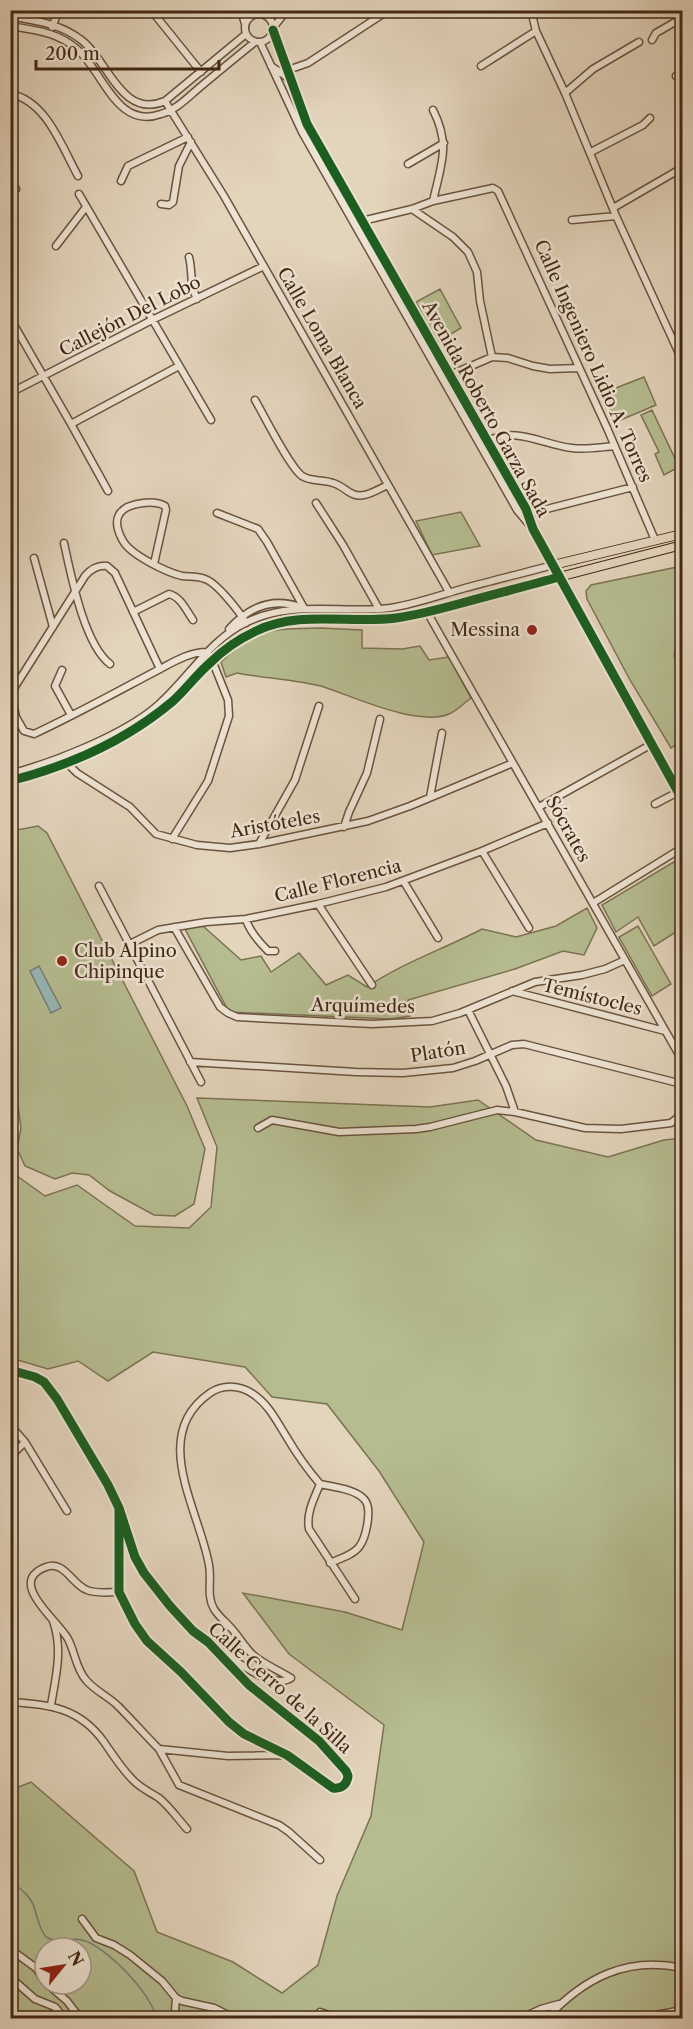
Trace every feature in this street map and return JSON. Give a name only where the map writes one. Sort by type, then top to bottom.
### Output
[{"type":"main road","points":[[553,565],[682,534]]},
{"type":"main road","points":[[560,577],[682,545]]},
{"type":"street","points":[[51,33],[59,10]]},
{"type":"street","points":[[151,10],[201,72]]},
{"type":"street","points":[[241,10],[246,34]]},
{"type":"street","points":[[245,24],[250,16],[255,14],[282,10]]},
{"type":"street","points":[[10,26],[51,33],[78,50],[111,95],[127,110],[149,117],[171,110],[258,42],[267,40],[287,10]]},
{"type":"street","points":[[288,70],[308,63],[388,10]]},
{"type":"street","points":[[531,10],[536,31],[591,152],[616,216],[682,360]]},
{"type":"street","points":[[265,14],[273,29]]},
{"type":"street","points":[[11,17],[53,24],[68,31],[90,47],[118,87],[131,100],[149,105],[165,101],[246,34]]},
{"type":"street","points":[[652,40],[656,33],[682,18]]},
{"type":"street","name":"Avenida Roberto Garza Sada","points":[[273,29],[302,114],[529,513],[533,529]]},
{"type":"street","points":[[481,66],[536,31]]},
{"type":"street","points":[[246,34],[258,42]]},
{"type":"street","name":"Avenida Roberto Garza Sada","points":[[258,42],[326,173],[522,517],[533,529],[682,799]]},
{"type":"street","points":[[565,93],[593,69],[639,42]]},
{"type":"street","points":[[270,66],[291,80]]},
{"type":"street","points":[[10,94],[24,98],[39,108],[78,176]]},
{"type":"street","name":"Calle Loma Blanca","points":[[165,101],[264,266],[449,592]]},
{"type":"street","points":[[362,221],[412,209],[433,201],[444,157],[444,143],[433,110]]},
{"type":"street","points":[[293,112],[301,120],[309,135],[315,139],[316,147],[326,166],[326,173]]},
{"type":"street","points":[[591,152],[643,125],[650,118]]},
{"type":"street","points":[[121,181],[128,166],[190,140]]},
{"type":"street","points":[[161,204],[169,205],[173,202],[179,166],[190,140]]},
{"type":"street","points":[[408,165],[444,143]]},
{"type":"street","points":[[613,208],[682,168]]},
{"type":"street","points":[[10,180],[16,189]]},
{"type":"street","name":"Calle Ingeniero Lidio A. Torres","points":[[433,201],[493,188],[502,196],[656,540]]},
{"type":"street","points":[[79,194],[211,420]]},
{"type":"street","points":[[57,246],[86,207]]},
{"type":"street","points":[[412,209],[453,237],[468,252],[477,272],[480,301],[492,357]]},
{"type":"street","points":[[572,220],[616,216]]},
{"type":"street","points":[[189,257],[191,286],[197,299]]},
{"type":"street","name":"Callejón Del Lobo","points":[[10,393],[264,266]]},
{"type":"street","points":[[10,318],[108,491]]},
{"type":"street","points":[[442,379],[492,357],[508,358],[550,369],[579,368]]},
{"type":"street","points":[[71,424],[179,366]]},
{"type":"street","points":[[255,400],[291,463],[302,476],[337,484],[359,496],[388,485]]},
{"type":"street","points":[[488,441],[497,436],[514,435],[572,448],[615,446]]},
{"type":"street","points":[[522,517],[529,513],[633,487]]},
{"type":"street","points":[[154,564],[165,506],[152,502],[127,506],[120,511],[118,516],[122,539],[126,544],[154,564],[172,573],[211,582],[242,615],[246,623]]},
{"type":"street","points":[[316,502],[379,609]]},
{"type":"street","points":[[218,513],[258,529],[304,608]]},
{"type":"street","points":[[64,543],[75,594],[98,650],[110,664]]},
{"type":"street","points":[[34,558],[53,627]]},
{"type":"street","points":[[221,638],[246,623],[272,613],[304,608],[379,609],[411,604],[553,565]]},
{"type":"street","points":[[160,669],[115,573],[107,566],[90,570],[11,693],[20,726],[28,734],[34,734],[71,715],[160,669],[185,656],[203,653]]},
{"type":"street","points":[[10,774],[105,746],[148,721],[175,699],[211,661],[256,631],[285,622],[383,620],[427,612],[560,577]]},
{"type":"street","points":[[133,612],[169,594],[175,596],[193,620]]},
{"type":"street","points":[[10,781],[40,773],[130,724],[156,707],[173,691],[203,653],[221,638],[242,615],[256,608],[276,604],[286,603],[304,608]]},
{"type":"street","name":"Sócrates","points":[[427,612],[665,1030],[680,1049],[682,1060]]},
{"type":"street","points":[[221,638],[227,650]]},
{"type":"street","points":[[172,839],[208,781],[229,716],[228,700],[211,661],[203,653]]},
{"type":"street","points":[[62,670],[56,686],[71,715]]},
{"type":"street","points":[[259,844],[295,780],[319,706]]},
{"type":"street","points":[[344,827],[367,773],[380,719]]},
{"type":"street","points":[[430,797],[442,733]]},
{"type":"street","points":[[539,807],[652,744]]},
{"type":"street","name":"Aristóteles","points":[[64,759],[77,773],[130,807],[156,834],[217,848],[238,848],[344,827],[391,813],[513,763]]},
{"type":"street","points":[[655,804],[678,792]]},
{"type":"street","name":"Calle Florencia","points":[[130,944],[158,930],[206,922],[246,919],[318,904],[404,882],[548,823]]},
{"type":"street","points":[[592,903],[682,848]]},
{"type":"street","points":[[482,851],[529,928]]},
{"type":"street","points":[[404,882],[438,938]]},
{"type":"street","points":[[99,886],[201,1082]]},
{"type":"street","points":[[318,904],[372,985]]},
{"type":"street","points":[[246,919],[250,930],[262,945],[268,951],[275,951]]},
{"type":"street","name":"Arquímedes","points":[[174,927],[220,1007],[237,1017],[392,1024],[432,1021],[468,1010],[535,982],[595,972],[625,960]]},
{"type":"street","name":"Temístocles","points":[[512,991],[665,1030]]},
{"type":"street","points":[[468,1010],[506,1086],[515,1112]]},
{"type":"street","name":"Platón","points":[[190,1062],[394,1073],[453,1068],[512,1045],[524,1044],[682,1084]]},
{"type":"street","points":[[258,1128],[272,1120],[339,1132],[416,1129],[441,1125],[490,1111],[515,1112],[568,1125],[601,1129],[664,1125],[676,1120],[682,1114]]},
{"type":"street","name":"Calle Cerro de la Silla","points":[[10,1370],[35,1377],[44,1382],[50,1390],[108,1485],[119,1508],[135,1557],[144,1573],[170,1606],[249,1685],[319,1741],[346,1771],[347,1781],[339,1788],[333,1788],[287,1755],[244,1734],[229,1722],[181,1672],[147,1641],[135,1624],[119,1592]]},
{"type":"street","points":[[208,1642],[267,1679],[282,1682],[291,1678],[253,1655],[220,1617],[211,1602],[210,1566],[183,1474],[180,1437],[186,1417],[212,1391],[222,1387],[237,1387],[250,1392],[266,1404],[304,1464],[320,1484],[359,1494],[365,1500],[369,1507],[369,1514],[359,1547],[354,1552],[330,1563]]},
{"type":"street","points":[[10,1425],[25,1442],[67,1511]]},
{"type":"street","points":[[10,1457],[25,1442]]},
{"type":"street","points":[[320,1484],[308,1520],[309,1529],[355,1599]]},
{"type":"street","points":[[119,1508],[119,1592],[89,1591],[80,1587],[64,1570],[55,1565],[48,1566],[33,1577],[31,1585],[38,1604],[68,1639],[84,1678],[117,1704],[159,1749],[179,1785],[279,1825],[290,1832],[320,1860]]},
{"type":"street","points":[[51,1618],[59,1647],[51,1705]]},
{"type":"street","points":[[10,1702],[51,1705],[71,1712],[83,1720],[103,1740],[131,1779],[158,1798],[187,1829]]},
{"type":"street","points":[[159,1749],[228,1756],[287,1755]]},
{"type":"street","points":[[82,1920],[96,1938],[130,1955],[162,1981],[176,1998],[214,2008],[234,2019]]},
{"type":"street","points":[[10,1949],[33,1966]]},
{"type":"street","points":[[547,2019],[560,2004],[596,1979],[621,1967],[644,1964],[682,1968]]},
{"type":"street","points":[[10,1977],[35,1999],[55,2007],[64,2019]]},
{"type":"street","points":[[61,1996],[80,2019]]},
{"type":"street","points":[[176,1998],[175,2011],[178,2019]]},
{"type":"street","points":[[523,2018],[541,2008],[560,2004]]},
{"type":"street","points":[[641,2019],[682,2010]]},
{"type":"street","points":[[320,2012],[338,2019]]},
{"type":"green space","points":[[440,289],[461,328],[436,343],[416,302]]},
{"type":"green space","points":[[644,377],[656,405],[616,422],[603,393]]},
{"type":"green space","points":[[652,410],[679,467],[664,475],[655,454],[659,452],[641,415]]},
{"type":"green space","points":[[461,512],[480,546],[432,555],[416,521]]},
{"type":"green space","points":[[682,566],[682,610],[674,656],[682,658],[682,704],[676,708],[682,718],[682,741],[671,748],[630,680],[587,599],[586,591],[591,585]]},
{"type":"green space","points":[[320,628],[362,630],[362,648],[402,649],[420,646],[429,660],[449,657],[471,698],[449,714],[421,717],[386,709],[324,687],[237,673],[226,677],[221,662],[255,636],[277,630]]},
{"type":"green space","name":"Club Alpino Chipinque","points":[[38,826],[47,833],[187,1106],[205,1149],[194,1204],[175,1216],[154,1215],[110,1191],[89,1175],[72,1173],[55,1179],[25,1166],[17,1149],[21,1128],[18,1106],[11,1089],[11,831]]},
{"type":"green space","points":[[682,857],[682,928],[654,946],[638,917],[616,932],[602,905]]},
{"type":"green space","points":[[587,908],[597,928],[584,955],[563,951],[515,969],[408,1000],[410,1016],[391,1019],[229,1012],[185,929],[203,926],[241,960],[261,956],[271,972],[299,953],[326,985],[348,975],[367,987],[409,963],[482,929],[516,937],[556,926]]},
{"type":"green space","points":[[638,926],[671,984],[652,996],[619,937]]},
{"type":"green space","points":[[197,1098],[430,1107],[478,1100],[536,1140],[608,1157],[664,1140],[682,1138],[682,2018],[11,2018],[11,1790],[31,1782],[134,1871],[157,1932],[233,1962],[282,1993],[318,1965],[337,1896],[371,1816],[384,1725],[289,1654],[243,1593],[345,1612],[402,1630],[424,1542],[379,1471],[327,1404],[272,1397],[245,1367],[153,1352],[108,1381],[78,1361],[48,1369],[11,1358],[10,1171],[45,1196],[77,1185],[135,1226],[189,1228],[211,1207],[217,1147]]},
{"type":"water","points":[[39,966],[61,1008],[51,1013],[30,971]]},
{"type":"waterway","points":[[10,1881],[29,1897],[46,1937],[58,1941],[82,1940],[103,1951],[127,1972],[153,2008],[156,2018]]},
{"type":"cycle path","points":[[273,30],[307,124],[526,509],[533,529],[682,799]]},
{"type":"cycle path","points":[[10,781],[75,759],[136,728],[173,701],[227,649],[250,634],[272,625],[307,619],[404,617],[559,577]]},
{"type":"cycle path","points":[[10,1370],[44,1382],[57,1399],[108,1485],[119,1508],[135,1557],[144,1573],[170,1606],[249,1685],[319,1741],[346,1771],[348,1776],[343,1786],[333,1788],[287,1755],[244,1734],[147,1641],[135,1624],[119,1592],[119,1508]]},
{"type":"place","name":"Messina","points":[[532,630]]},
{"type":"place","name":"Club Alpino Chipinque","points":[[62,961]]}]
